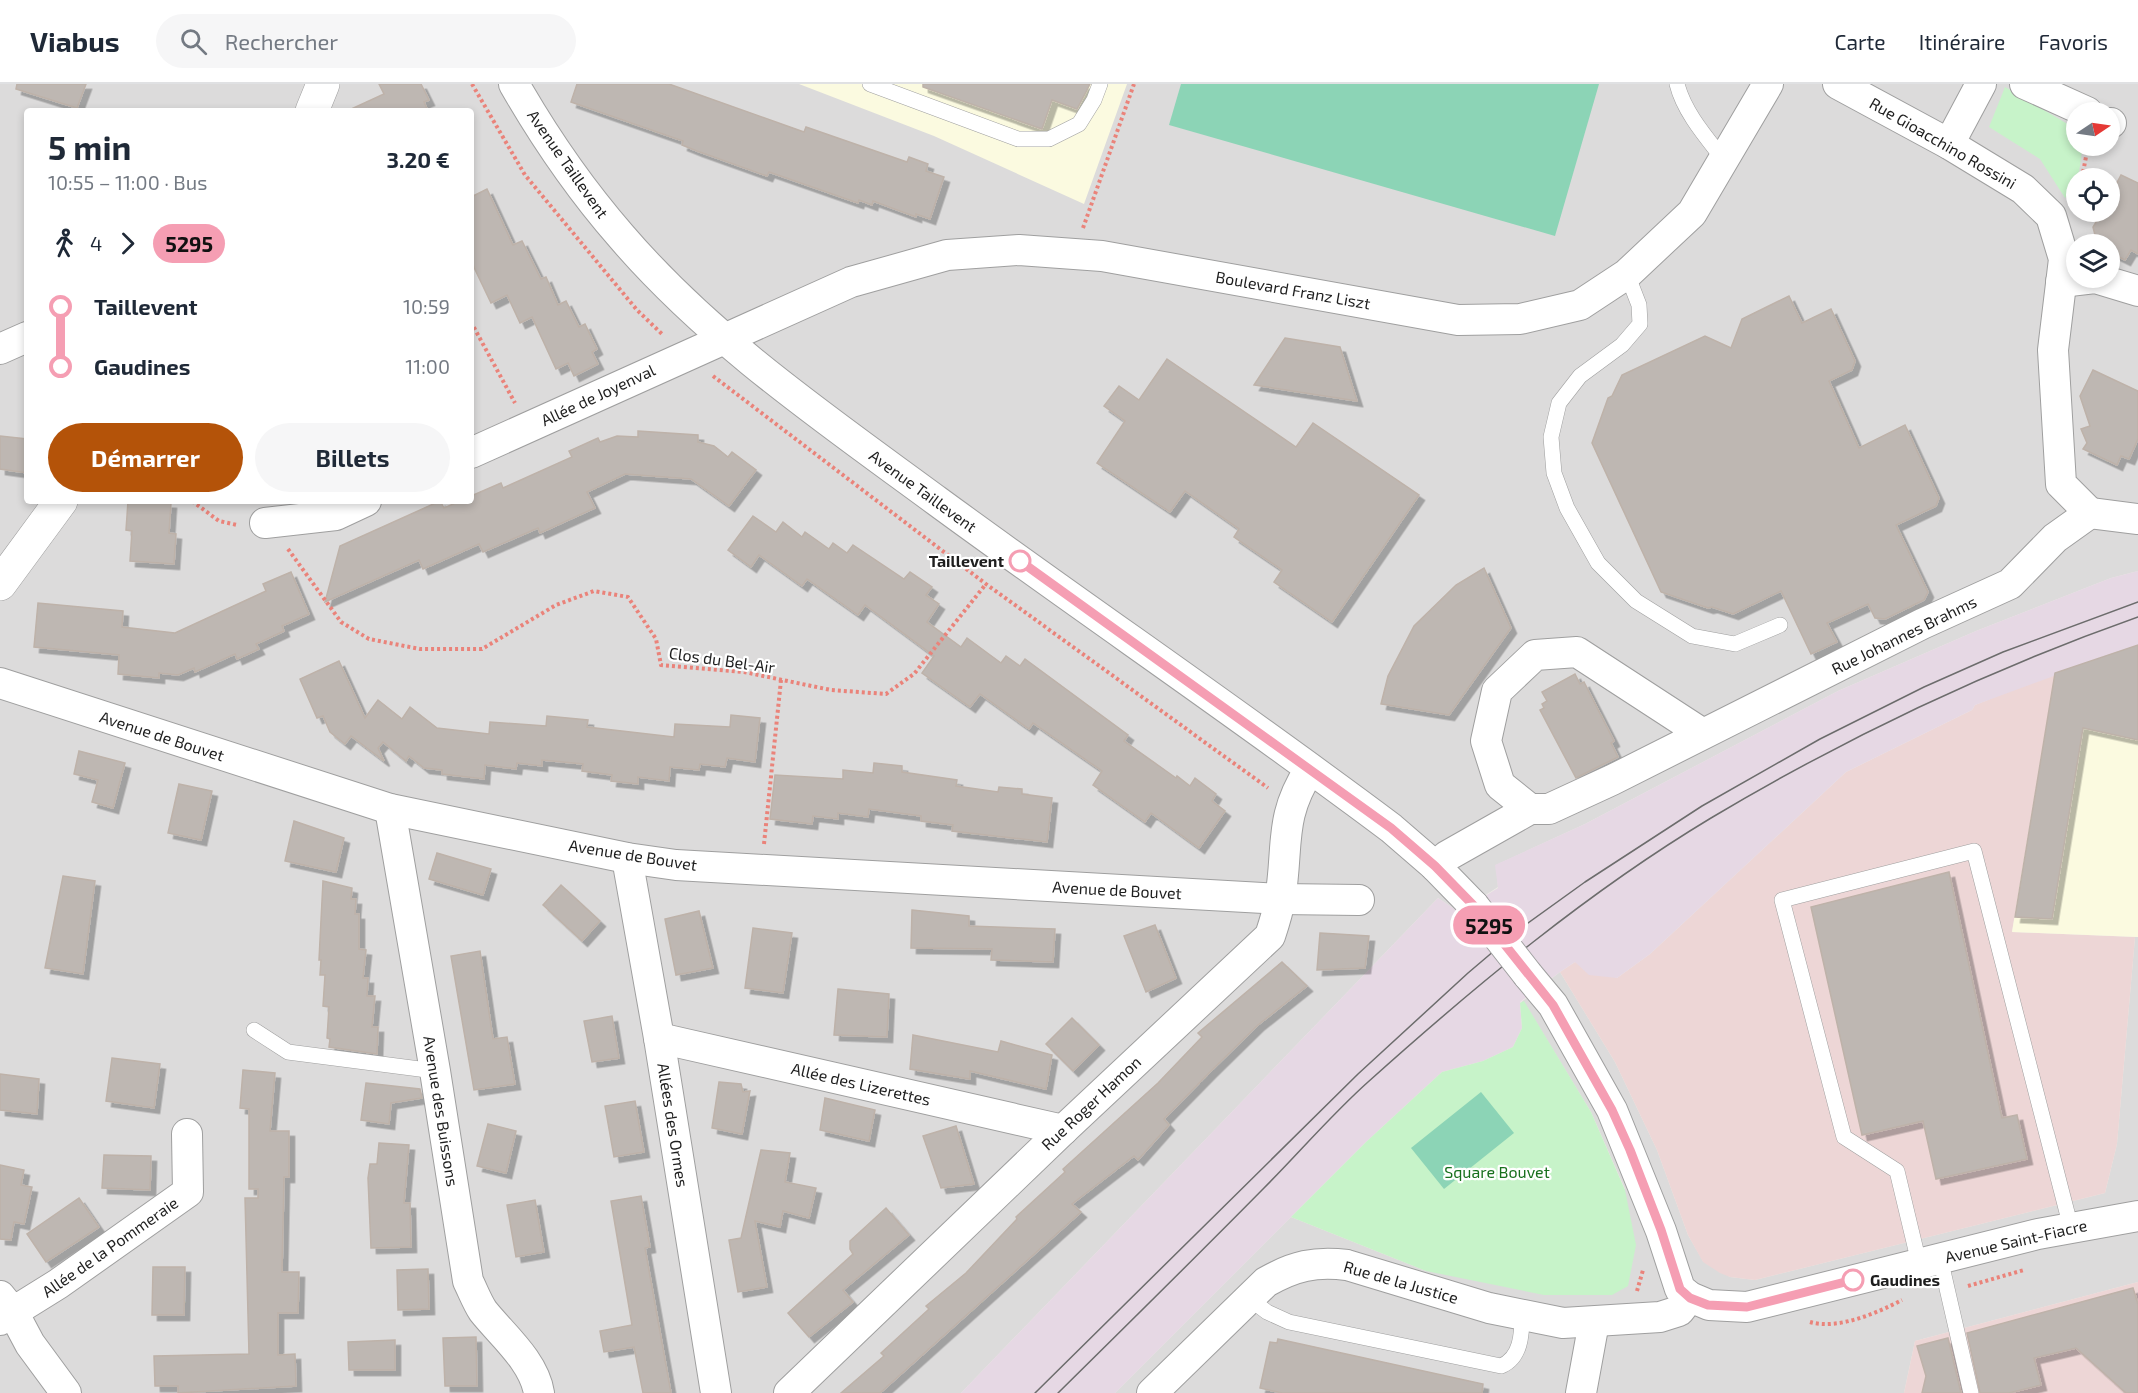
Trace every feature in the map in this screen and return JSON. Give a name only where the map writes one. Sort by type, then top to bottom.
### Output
[{"type":"street","points":[[313,108],[323,84]]},
{"type":"street","name":"Avenue Taillevent","points":[[514,84],[541,130],[585,193],[622,238],[681,298],[725,337],[787,390],[1012,556],[1391,828],[1435,866],[1474,906],[1553,1005],[1612,1110],[1661,1230],[1680,1289],[1690,1298]]},
{"type":"street","name":"Boulevard Franz Liszt","points":[[725,337],[851,282],[948,255],[1019,250],[1114,258],[1458,320],[1520,319],[1580,305],[1627,274],[1692,213],[1768,84]]},
{"type":"street","name":"Rue Gioacchino Rossini","points":[[1838,84],[1949,144],[2023,189],[2051,216],[2064,259],[2053,350],[2061,484],[2090,513]]},
{"type":"street","points":[[1949,144],[1981,84]]},
{"type":"street","points":[[2025,84],[2066,103]]},
{"type":"street","points":[[2061,282],[2095,278],[2138,291]]},
{"type":"street","name":"Allée de Joyenval","points":[[474,452],[725,337]]},
{"type":"street","points":[[0,349],[24,338]]},
{"type":"street","points":[[0,584],[59,504]]},
{"type":"street","points":[[265,523],[336,515],[360,504]]},
{"type":"street","points":[[2090,513],[2138,519]]},
{"type":"street","name":"Rue Johannes Brahms","points":[[1530,809],[1549,809],[1922,624],[2010,584],[2055,538],[2090,513]]},
{"type":"street","points":[[1435,866],[1447,856],[1530,809],[1500,785],[1486,741],[1497,691],[1535,655],[1577,652],[1703,734]]},
{"type":"street","name":"Avenue de Bouvet","points":[[0,683],[390,808],[627,858],[676,865],[762,870],[1280,899],[1359,900]]},
{"type":"street","name":"Rue Roger Hamon","points":[[789,1393],[1063,1130],[1270,936],[1280,899],[1285,827],[1292,802],[1310,770]]},
{"type":"street","name":"Avenue des Buissons","points":[[390,808],[468,1281],[481,1308],[521,1356],[538,1384],[539,1393]]},
{"type":"street","name":"Allées des Ormes","points":[[627,858],[659,1038],[716,1393]]},
{"type":"street","name":"Allée des Lizerettes","points":[[659,1038],[1063,1130]]},
{"type":"street","name":"Allée de la Pommeraie","points":[[4,1309],[58,1284],[188,1192],[187,1134]]},
{"type":"street","name":"Avenue Saint-Fiacre","points":[[1690,1298],[1708,1305],[1747,1307],[1929,1261],[2072,1228],[2138,1216]]},
{"type":"street","name":"Rue de la Justice","points":[[1152,1393],[1266,1282],[1289,1269],[1324,1262],[1347,1264],[1489,1308],[1563,1323],[1660,1317],[1679,1311],[1690,1298]]},
{"type":"street","points":[[4,1309],[66,1393]]},
{"type":"street","points":[[1581,1393],[1594,1322]]},
{"type":"lane","points":[[870,84],[1018,139],[1048,139],[1079,124],[1094,100],[1100,84]]},
{"type":"lane","points":[[1677,84],[1681,98],[1694,120],[1724,160]]},
{"type":"lane","points":[[1627,274],[1639,305],[1641,324],[1622,345],[1580,376],[1559,403],[1551,437],[1554,473],[1567,508],[1598,563],[1636,601],[1692,636],[1735,644],[1780,625]]},
{"type":"lane","points":[[1971,1393],[1929,1261],[1897,1171],[1844,1137],[1782,900],[1974,851],[2072,1228]]},
{"type":"lane","points":[[254,1030],[288,1052],[435,1071]]},
{"type":"lane","points":[[1250,1299],[1266,1312],[1289,1322],[1501,1366],[1509,1363],[1517,1354],[1522,1315]]},
{"type":"path","points":[[472,84],[525,175],[637,310],[664,336]]},
{"type":"path","points":[[1074,254],[1134,84]]},
{"type":"path","points":[[474,327],[528,427]]},
{"type":"path","points":[[712,375],[986,585],[1271,790]]},
{"type":"path","points":[[196,504],[219,521],[241,526],[265,523]]},
{"type":"path","name":"Clos du Bel-Air","points":[[265,523],[294,555],[341,622],[369,639],[420,649],[482,649],[556,605],[594,591],[628,597],[656,639],[661,665],[744,672],[831,690],[886,694],[914,674],[986,585]]},
{"type":"path","points":[[762,870],[781,680]]},
{"type":"shaded area","points":[[0,84],[2138,84],[2138,571],[2111,578],[1976,631],[1838,691],[1585,824],[1496,865],[1498,887],[1459,912],[1438,898],[961,1393],[0,1393]]},
{"type":"shaded area","points":[[799,84],[1127,84],[1084,204],[934,136]]},
{"type":"shaded area","points":[[2138,571],[2138,645],[1975,705],[1972,710],[1846,772],[1650,954],[1617,978],[1589,975],[1575,962],[1560,972],[1520,1002],[1522,1028],[1513,1047],[1483,1061],[1442,1072],[1366,1142],[1115,1393],[961,1393],[1438,898],[1459,912],[1498,888],[1495,865],[1585,824],[1838,691],[1976,631],[2111,578]]},
{"type":"shaded area","points":[[2138,645],[2138,937],[2012,932],[2055,673]]},
{"type":"shaded area","points":[[2055,673],[2012,932],[2135,937],[2117,1144],[2105,1193],[1755,1280],[1730,1277],[1720,1273],[1703,1262],[1688,1235],[1657,1150],[1615,1062],[1560,972],[1575,962],[1617,978],[1650,954],[1846,772],[1972,710],[1975,705]]},
{"type":"shaded area","points":[[2135,937],[2138,937],[2138,1282],[1915,1341],[1904,1393],[1115,1393],[1291,1217],[1426,1271],[1625,1189],[1591,1112],[1524,1002],[1520,1003],[1560,972],[1615,1062],[1657,1150],[1688,1235],[1703,1261],[1730,1277],[1755,1280],[2105,1193],[2117,1144]]},
{"type":"shaded area","points":[[2138,1282],[2138,1393],[1904,1393],[1915,1341]]},
{"type":"green space","points":[[1181,84],[1599,84],[1555,236],[1169,125]]},
{"type":"green space","points":[[2005,87],[2066,123],[2066,156],[2082,156],[2080,168],[2066,168],[2066,197],[2040,159],[1989,127]]},
{"type":"green space","name":"Square Bouvet","points":[[1524,1001],[1591,1112],[1625,1190],[1636,1245],[1628,1286],[1612,1295],[1544,1295],[1426,1271],[1291,1217],[1366,1142],[1442,1072],[1483,1061],[1513,1047],[1522,1028],[1520,1003]]},
{"type":"green space","points":[[1481,1092],[1514,1133],[1444,1189],[1411,1148]]},
{"type":"building","points":[[17,84],[86,84],[77,108],[16,89]]},
{"type":"building","points":[[379,84],[421,84],[429,100],[424,102],[427,108],[354,108],[384,94]]},
{"type":"building","points":[[577,84],[669,84],[804,132],[806,127],[907,162],[909,157],[928,164],[926,171],[944,177],[930,219],[916,214],[916,217],[873,201],[872,205],[859,200],[858,203],[769,172],[767,176],[682,145],[683,141],[571,102]]},
{"type":"building","points":[[923,84],[1090,84],[1077,109],[1052,100],[1042,129],[923,87]]},
{"type":"building","points":[[2121,175],[2138,183],[2138,254],[2131,250],[2125,260],[2120,258],[2120,234],[2095,234],[2093,227],[2096,222],[2120,222]]},
{"type":"building","points":[[487,189],[513,245],[522,241],[541,279],[546,277],[558,305],[566,301],[579,327],[585,324],[597,349],[592,352],[598,364],[574,376],[568,363],[556,369],[532,317],[520,323],[507,295],[491,303],[474,267],[474,196]]},
{"type":"building","points":[[1789,296],[1802,323],[1831,309],[1855,361],[1852,370],[1829,381],[1859,448],[1905,425],[1939,498],[1936,506],[1896,525],[1928,592],[1924,600],[1885,619],[1875,618],[1868,604],[1827,623],[1837,642],[1811,654],[1781,591],[1733,614],[1661,592],[1592,443],[1608,398],[1612,396],[1622,375],[1705,336],[1731,348],[1742,319]]},
{"type":"building","points":[[1285,338],[1340,347],[1357,401],[1254,385]]},
{"type":"building","points":[[1167,359],[1296,447],[1313,423],[1419,495],[1332,622],[1274,582],[1282,570],[1234,537],[1239,529],[1185,491],[1170,512],[1097,463],[1125,421],[1104,406],[1119,386],[1139,400]]},
{"type":"building","points":[[2093,370],[2138,391],[2138,439],[2129,459],[2121,456],[2117,465],[2083,449],[2087,443],[2081,429],[2090,426],[2080,396]]},
{"type":"building","points":[[638,431],[698,435],[698,442],[714,446],[728,457],[732,452],[756,470],[729,506],[691,479],[625,474],[587,492],[595,508],[540,533],[538,528],[483,552],[479,544],[423,569],[419,560],[325,602],[340,546],[433,504],[442,504],[444,508],[453,504],[474,504],[474,495],[501,483],[503,488],[572,457],[569,451],[598,438],[600,442],[617,436],[638,437]]},
{"type":"building","points":[[0,436],[24,439],[24,473],[0,469]]},
{"type":"building","points":[[128,504],[171,504],[169,533],[176,534],[174,564],[130,561],[132,531],[126,530]]},
{"type":"building","points":[[753,516],[776,532],[783,522],[802,537],[805,532],[829,549],[833,543],[847,553],[853,545],[904,579],[910,572],[932,587],[926,595],[939,604],[927,622],[961,647],[967,638],[1001,663],[1006,656],[1020,666],[1025,659],[1128,735],[1124,741],[1176,778],[1177,776],[1190,786],[1195,778],[1216,794],[1212,801],[1225,811],[1199,848],[1151,813],[1145,822],[1093,785],[1102,771],[1033,723],[1029,729],[980,694],[970,707],[922,673],[934,656],[865,605],[858,615],[807,579],[802,586],[759,555],[751,567],[728,550]]},
{"type":"building","points":[[1484,568],[1511,628],[1449,715],[1381,704],[1388,676],[1414,626],[1456,585]]},
{"type":"building","points":[[291,572],[309,614],[282,626],[284,631],[256,644],[259,649],[237,659],[235,654],[195,672],[194,668],[178,675],[159,673],[159,678],[118,674],[119,655],[34,647],[38,603],[123,611],[122,627],[175,633],[266,591],[263,584]]},
{"type":"building","points":[[2138,645],[2138,740],[2083,728],[2052,919],[2015,917],[2055,673]]},
{"type":"building","points":[[339,661],[365,718],[378,700],[402,719],[410,707],[437,728],[489,734],[490,722],[546,726],[547,716],[588,720],[587,727],[674,737],[675,724],[730,727],[731,715],[760,718],[755,762],[727,758],[725,767],[700,764],[699,770],[670,767],[669,781],[638,777],[638,784],[611,781],[612,775],[582,771],[583,764],[542,760],[542,766],[517,763],[516,769],[485,765],[484,779],[442,774],[442,770],[424,768],[409,756],[406,761],[383,742],[378,748],[384,761],[351,736],[345,744],[330,732],[323,716],[317,718],[300,679]]},
{"type":"building","points":[[1575,674],[1580,684],[1584,682],[1614,741],[1611,743],[1618,757],[1576,778],[1540,710],[1544,708],[1542,704],[1547,701],[1542,692]]},
{"type":"building","points":[[79,751],[125,763],[113,808],[92,802],[98,780],[74,774]]},
{"type":"building","points":[[874,763],[902,766],[902,772],[957,780],[956,786],[998,792],[999,787],[1022,789],[1022,794],[1052,798],[1047,842],[952,831],[953,825],[921,821],[921,816],[869,809],[868,817],[838,813],[838,819],[813,816],[812,824],[770,819],[775,775],[843,779],[843,770],[873,773]]},
{"type":"building","points":[[179,784],[212,791],[201,840],[168,833]]},
{"type":"building","points":[[294,821],[344,838],[336,872],[285,861]]},
{"type":"building","points":[[437,853],[491,869],[483,895],[429,879]]},
{"type":"building","points":[[1949,872],[2002,1118],[2017,1115],[2027,1159],[1936,1179],[1923,1121],[1862,1135],[1811,907]]},
{"type":"building","points":[[63,876],[95,881],[83,974],[45,968]]},
{"type":"building","points":[[323,881],[352,888],[351,899],[356,899],[355,914],[359,914],[359,949],[366,950],[363,978],[368,978],[367,996],[375,996],[372,1027],[378,1027],[377,1054],[329,1047],[330,1039],[327,1038],[329,1007],[323,1006],[325,975],[320,975],[321,960],[319,960]]},
{"type":"building","points":[[561,885],[600,921],[582,941],[543,905]]},
{"type":"building","points":[[912,910],[969,916],[969,926],[1055,929],[1053,962],[991,960],[992,949],[911,948]]},
{"type":"building","points":[[699,911],[713,968],[676,975],[665,919]]},
{"type":"building","points":[[1155,925],[1176,978],[1146,992],[1124,936]]},
{"type":"building","points":[[753,928],[792,933],[783,993],[745,988]]},
{"type":"building","points":[[1320,933],[1369,936],[1365,968],[1317,970]]},
{"type":"building","points":[[480,951],[493,1039],[507,1037],[515,1084],[474,1090],[451,956]]},
{"type":"building","points":[[1282,962],[1307,986],[1258,1025],[1164,1119],[1169,1125],[1138,1160],[1134,1156],[1072,1204],[1081,1212],[880,1393],[841,1393],[884,1356],[881,1353],[929,1309],[926,1306],[966,1273],[1017,1219],[1016,1217],[1065,1172],[1063,1169],[1158,1083],[1202,1037],[1198,1033]]},
{"type":"building","points":[[838,989],[889,994],[887,1037],[834,1035]]},
{"type":"building","points":[[612,1016],[619,1058],[592,1062],[584,1021]]},
{"type":"building","points":[[1072,1018],[1099,1045],[1073,1071],[1046,1044]]},
{"type":"building","points":[[913,1035],[998,1052],[1001,1041],[1052,1055],[1046,1089],[970,1071],[970,1079],[910,1069]]},
{"type":"building","points":[[112,1058],[160,1064],[154,1108],[106,1101]]},
{"type":"building","points":[[243,1070],[275,1073],[270,1131],[289,1131],[289,1177],[284,1177],[282,1272],[299,1272],[298,1313],[278,1313],[278,1355],[295,1354],[296,1386],[178,1393],[178,1386],[155,1386],[154,1356],[249,1354],[245,1198],[258,1198],[258,1189],[249,1189],[249,1109],[240,1108]]},
{"type":"building","points":[[0,1074],[39,1079],[37,1114],[0,1110]]},
{"type":"building","points":[[719,1082],[741,1084],[743,1092],[750,1091],[742,1134],[712,1128]]},
{"type":"building","points":[[366,1083],[420,1089],[422,1098],[391,1103],[389,1124],[361,1120]]},
{"type":"building","points":[[825,1098],[875,1110],[869,1141],[820,1130]]},
{"type":"building","points":[[635,1101],[644,1152],[614,1157],[605,1106]]},
{"type":"building","points":[[488,1124],[516,1131],[506,1173],[477,1166]]},
{"type":"building","points":[[956,1126],[974,1184],[941,1188],[923,1136]]},
{"type":"building","points":[[379,1143],[409,1145],[404,1203],[410,1203],[411,1247],[371,1248],[368,1178],[370,1164],[377,1164]]},
{"type":"building","points":[[761,1150],[790,1153],[785,1182],[816,1188],[809,1218],[783,1211],[780,1227],[755,1221],[767,1287],[738,1292],[729,1240],[741,1238]]},
{"type":"building","points":[[104,1155],[151,1156],[150,1190],[102,1188]]},
{"type":"building","points":[[0,1165],[24,1170],[21,1185],[32,1187],[24,1224],[14,1222],[11,1240],[0,1239]]},
{"type":"building","points":[[641,1196],[650,1247],[645,1248],[671,1393],[643,1393],[634,1347],[604,1352],[600,1331],[632,1325],[611,1201]]},
{"type":"building","points":[[79,1198],[99,1227],[46,1262],[27,1234]]},
{"type":"building","points":[[535,1200],[544,1252],[516,1257],[507,1205]]},
{"type":"building","points":[[886,1208],[909,1235],[843,1290],[853,1302],[809,1337],[788,1313],[853,1254],[850,1241]]},
{"type":"building","points":[[153,1267],[185,1267],[184,1315],[152,1315]]},
{"type":"building","points":[[428,1269],[429,1309],[398,1310],[397,1270]]},
{"type":"building","points":[[2133,1288],[2138,1304],[2138,1393],[2126,1393],[2076,1348],[2034,1358],[2041,1385],[2009,1393],[1980,1393],[1967,1333]]},
{"type":"building","points":[[476,1337],[477,1386],[445,1386],[443,1338]]},
{"type":"building","points":[[1948,1338],[1961,1393],[1922,1393],[1926,1376],[1917,1346]]},
{"type":"building","points":[[1278,1339],[1483,1384],[1482,1393],[1282,1393],[1260,1388],[1270,1342],[1277,1343]]},
{"type":"building","points":[[395,1340],[395,1370],[349,1370],[348,1342]]},
{"type":"tram line","points":[[1035,1393],[1358,1074],[1468,973],[1521,928],[1585,882],[1702,806],[1820,739],[1924,687],[2003,652],[2138,602]]},
{"type":"tram line","points":[[1058,1393],[1368,1082],[1491,976],[1621,877],[1665,847],[1762,788],[1866,733],[2027,659],[2138,617]]},
{"type":"bus line","name":"5295","points":[[1020,561],[1357,802],[1435,866],[1474,906],[1553,1005],[1612,1110],[1661,1230],[1675,1277],[1680,1289],[1690,1298],[1708,1305],[1747,1307],[1853,1280]]},
{"type":"place","name":"Taillevent","points":[[1020,561]]},
{"type":"place","name":"Gaudines","points":[[1853,1280]]}]
